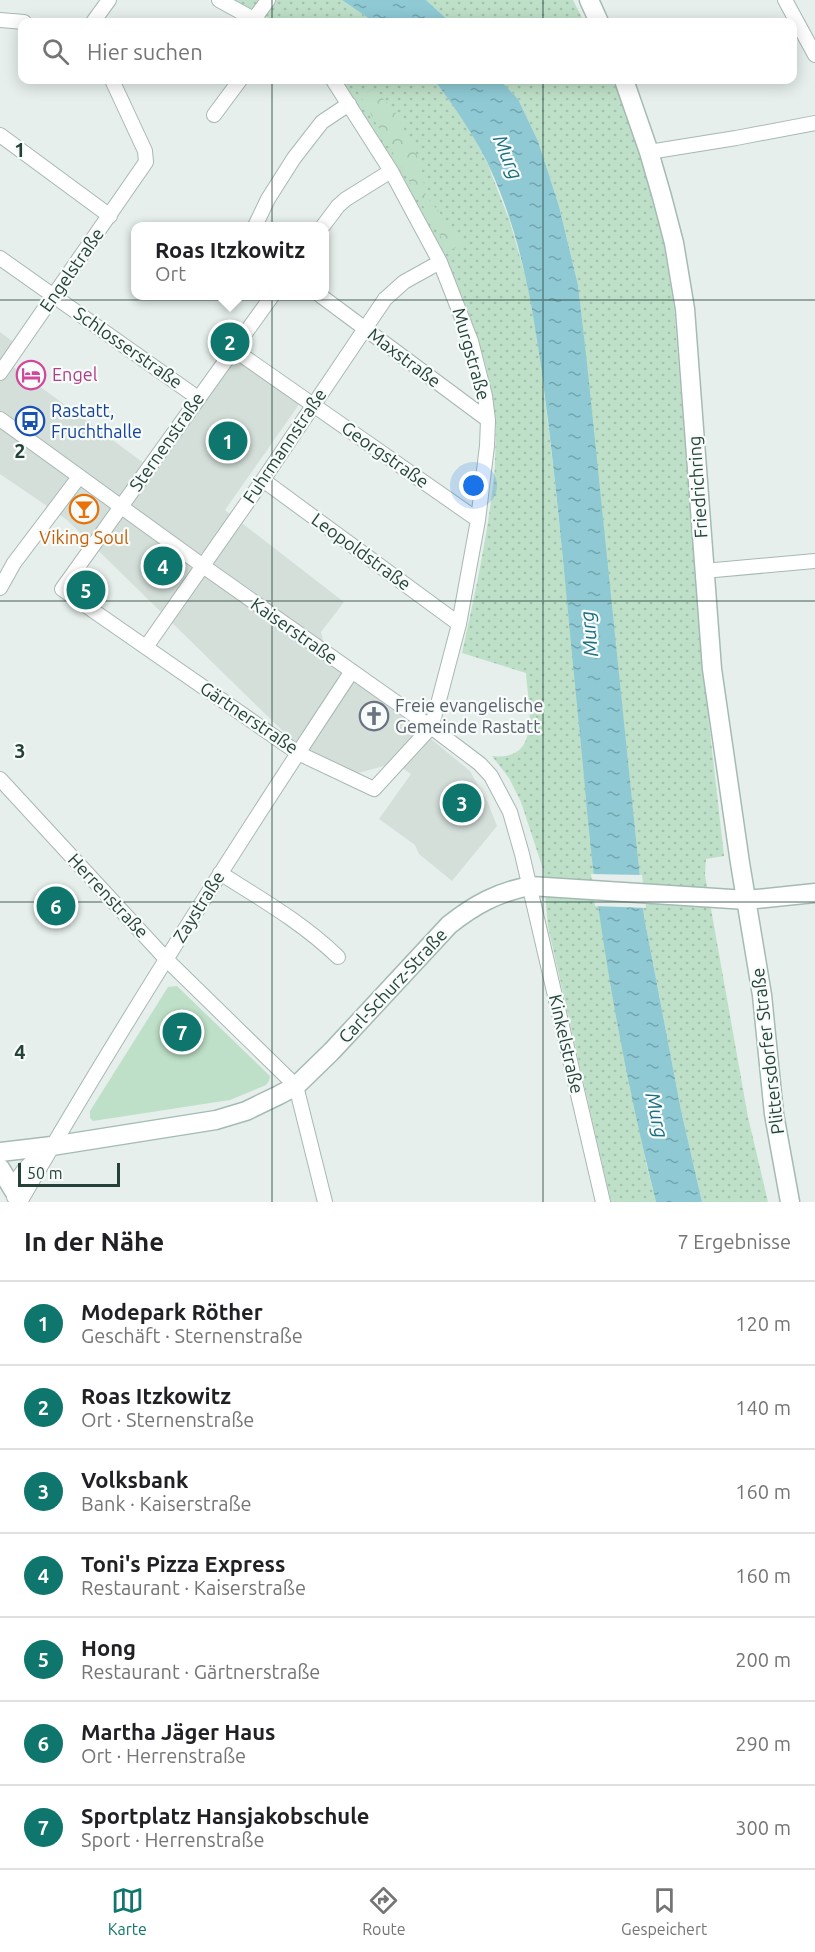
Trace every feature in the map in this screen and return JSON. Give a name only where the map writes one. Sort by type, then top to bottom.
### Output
[{"type":"street","points":[[96,18],[109,0]]},
{"type":"street","points":[[219,0],[252,18]]},
{"type":"street","points":[[259,18],[268,0]]},
{"type":"street","points":[[589,0],[597,18]]},
{"type":"street","points":[[785,0],[795,18]]},
{"type":"street","points":[[0,20],[18,22]]},
{"type":"street","points":[[797,22],[815,55]]},
{"type":"street","name":"Engelstraße","points":[[0,373],[146,162],[145,151],[114,84]]},
{"type":"street","points":[[214,115],[237,84]]},
{"type":"street","name":"Murgstraße","points":[[336,84],[391,171],[440,262],[471,341],[485,396],[488,420],[487,446],[478,520],[459,624],[431,727]]},
{"type":"street","name":"Friedrichring","points":[[625,84],[649,152],[674,243],[685,309],[712,669],[747,900]]},
{"type":"street","points":[[257,222],[294,158],[322,122],[350,104]]},
{"type":"street","points":[[649,152],[815,123]]},
{"type":"street","points":[[0,135],[110,216]]},
{"type":"street","points":[[326,222],[346,199],[391,171]]},
{"type":"street","name":"Schlosserstraße","points":[[0,258],[198,398]]},
{"type":"street","name":"Fuhrmannstraße","points":[[146,647],[263,480],[385,299],[395,289],[440,262]]},
{"type":"street","name":"Sternenstraße","points":[[62,589],[269,300]]},
{"type":"street","name":"Maxstraße","points":[[326,300],[488,420]]},
{"type":"street","name":"Georgstraße","points":[[233,349],[478,520]]},
{"type":"street","name":"Kaiserstraße","points":[[0,419],[480,764],[501,793],[510,812],[530,886]]},
{"type":"street","points":[[0,588],[14,563],[79,477]]},
{"type":"street","name":"Leopoldstraße","points":[[263,480],[459,624]]},
{"type":"street","points":[[704,571],[815,561]]},
{"type":"street","name":"Gärtnerstraße","points":[[62,589],[298,753],[374,789],[431,727]]},
{"type":"street","name":"Zaystraße","points":[[16,1198],[20,1175],[52,1146],[220,873],[352,671]]},
{"type":"street","name":"Herrenstraße","points":[[0,779],[167,960],[296,1086]]},
{"type":"street","points":[[220,873],[297,923],[338,957]]},
{"type":"street","name":"Carl-Schurz-Straße","points":[[0,1152],[216,1120],[246,1111],[296,1086],[332,1051],[449,925],[484,900],[516,889],[530,886],[553,887],[747,900],[815,893]]},
{"type":"street","name":"Kinkelstraße","points":[[530,886],[536,920],[603,1202]]},
{"type":"street","name":"Plittersdorfer Straße","points":[[747,900],[762,995],[774,1114],[790,1202]]},
{"type":"street","points":[[296,1086],[325,1202]]},
{"type":"street","points":[[0,1168],[16,1198]]},
{"type":"shaded area","points":[[0,332],[19,346],[8,363],[156,472],[236,357],[300,403],[225,510],[344,602],[321,632],[328,662],[425,734],[470,771],[488,803],[497,826],[452,881],[419,854],[415,845],[379,819],[411,774],[395,763],[358,773],[308,753],[297,745],[66,519],[0,474]]},
{"type":"green space","points":[[235,0],[342,0],[368,18],[268,18]]},
{"type":"green space","points":[[426,0],[573,0],[582,18],[446,18]]},
{"type":"green space","points":[[344,84],[437,84],[467,124],[488,165],[510,222],[526,278],[536,327],[554,473],[599,910],[646,1163],[656,1202],[611,1202],[548,927],[543,869],[521,802],[509,778],[492,756],[508,755],[519,750],[526,741],[530,715],[526,673],[462,653],[491,501],[495,466],[493,403],[479,343],[465,303],[429,226]]},
{"type":"green space","points":[[504,84],[614,84],[641,158],[664,245],[674,308],[703,670],[724,856],[706,859],[705,875],[748,1117],[768,1202],[702,1202],[681,1110],[644,916],[578,285],[559,206],[538,141],[518,99]]},
{"type":"green space","points":[[373,89],[394,110],[412,144],[420,163],[426,196],[464,243],[449,251],[361,97]]},
{"type":"green space","points":[[177,986],[270,1076],[269,1081],[266,1085],[230,1100],[93,1121],[90,1118],[90,1111],[168,987]]},
{"type":"water","points":[[342,0],[426,0],[446,18],[368,18]]},
{"type":"water","name":"Murg","points":[[437,84],[504,84],[518,99],[538,141],[559,206],[578,285],[644,916],[681,1110],[702,1202],[656,1202],[647,1166],[604,948],[590,839],[552,458],[528,289],[521,256],[500,193],[475,140]]},
{"type":"pier","points":[[591,874],[642,875],[646,908],[595,906]]},
{"type":"place","name":"Roas Itzkowitz","points":[[230,342]]},
{"type":"place","name":"Engel","points":[[31,375]]},
{"type":"place","name":"Rastatt, Fruchthalle","points":[[30,421]]},
{"type":"place","name":"Modepark Röther","points":[[228,441]]},
{"type":"place","name":"Viking Soul","points":[[84,509]]},
{"type":"place","name":"Toni's Pizza Express","points":[[163,566]]},
{"type":"place","name":"Hong","points":[[86,590]]},
{"type":"place","name":"Freie evangelische Gemeinde Rastatt","points":[[374,716]]},
{"type":"place","name":"Volksbank","points":[[462,803]]},
{"type":"place","name":"Martha Jäger Haus","points":[[56,906]]},
{"type":"place","name":"Sportplatz Hansjakobschule","points":[[182,1032]]}]
